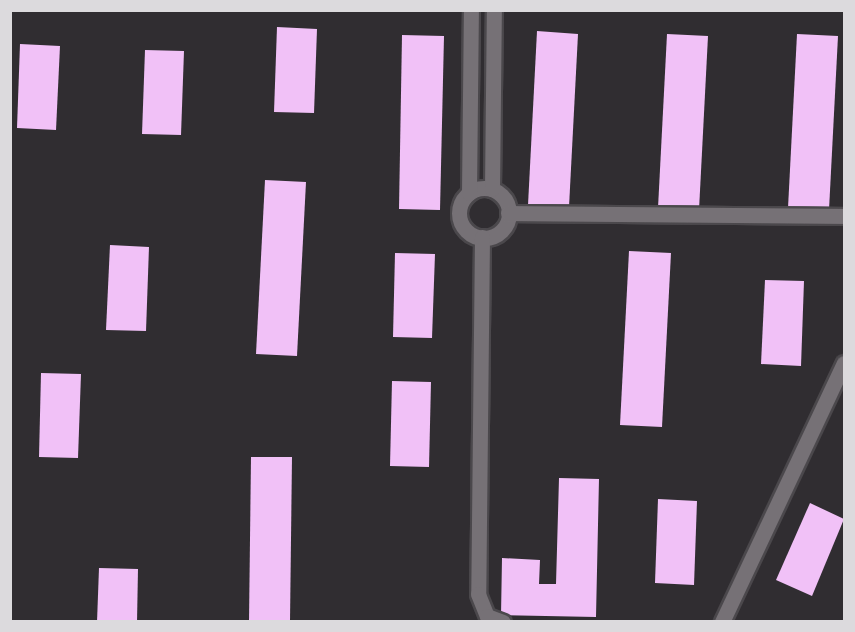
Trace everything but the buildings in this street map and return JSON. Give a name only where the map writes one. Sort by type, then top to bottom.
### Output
[{"type":"street","points":[[469,193],[471,10]]},
{"type":"street","points":[[492,189],[494,10]]},
{"type":"street","points":[[480,188],[492,189],[502,195],[508,213],[501,231],[494,236],[482,237],[470,233],[460,219],[461,203],[469,193],[480,188]]},
{"type":"street","points":[[508,213],[844,216]]},
{"type":"street","points":[[482,237],[478,594],[487,616],[503,621]]},
{"type":"street","points":[[722,621],[844,363]]}]
